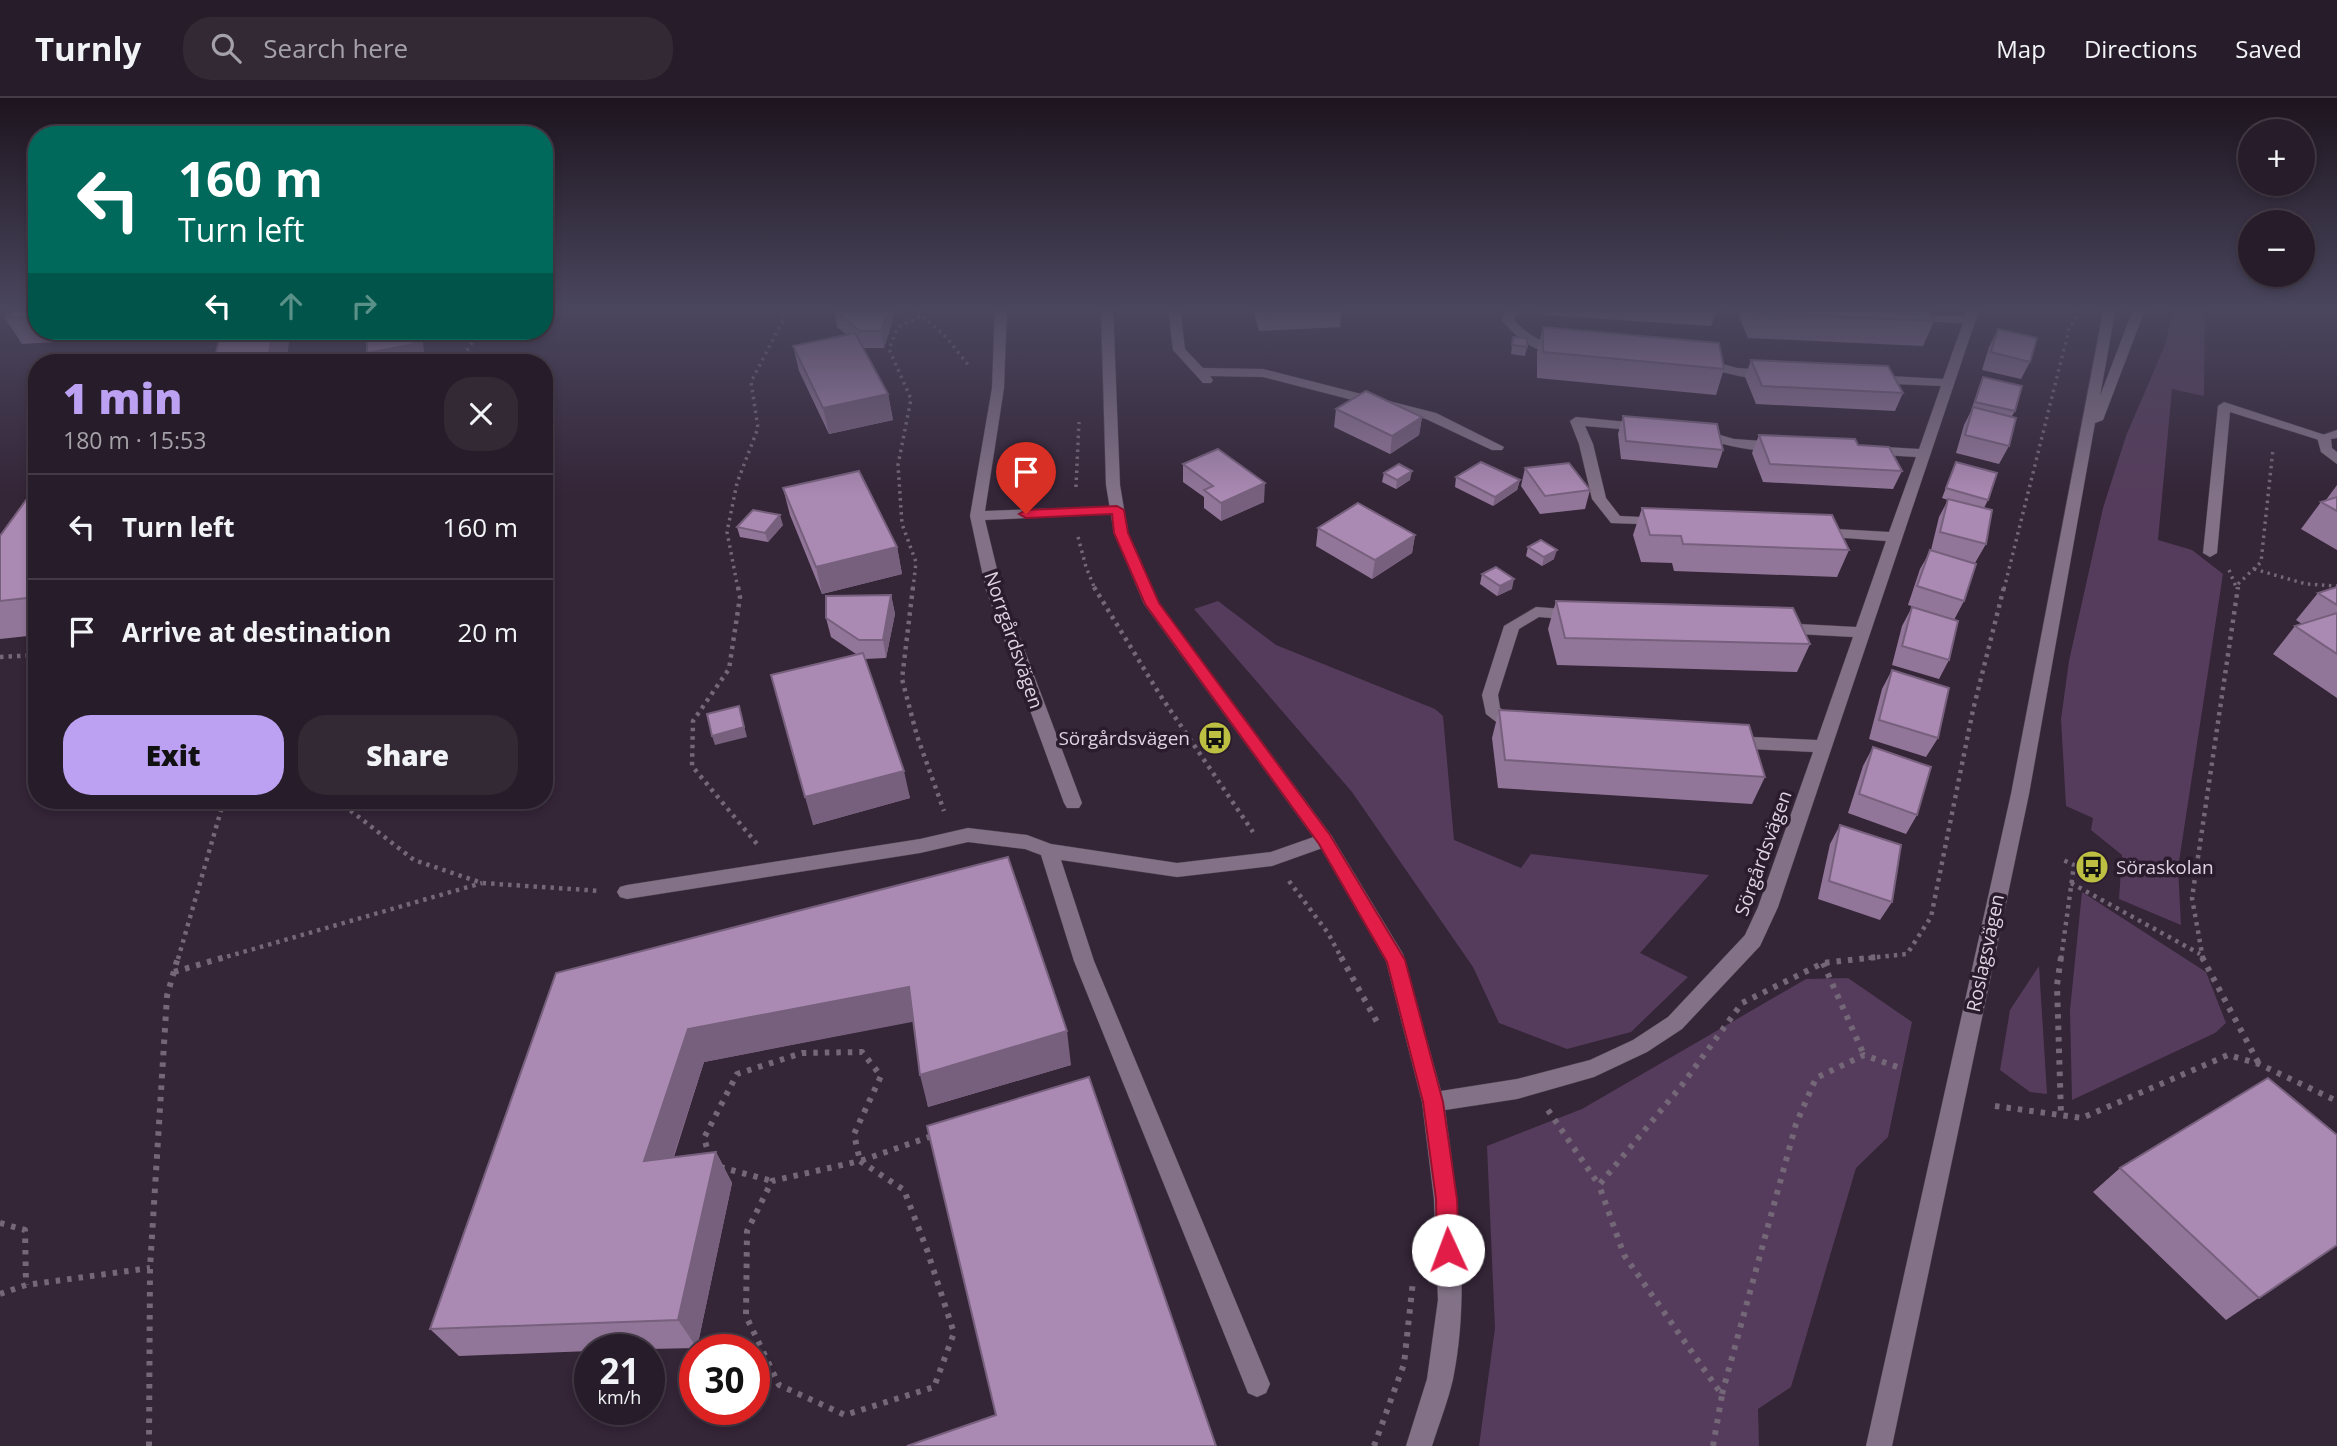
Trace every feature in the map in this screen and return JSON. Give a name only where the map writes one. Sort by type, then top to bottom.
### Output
[{"type":"street","name":"Norrgårdsvägen","points":[[999,370],[977,516],[994,590],[1073,803]]},
{"type":"street","points":[[1109,370],[1113,485],[1121,533],[1152,604],[1325,840],[1396,960],[1433,1102],[1446,1199],[1450,1300],[1440,1379],[1419,1446]]},
{"type":"street","points":[[1730,370],[1787,374]]},
{"type":"street","name":"Sörgårdsvägen","points":[[1433,1102],[1531,1086],[1594,1068],[1649,1041],[1675,1023],[1753,940],[1768,907],[1953,370]]},
{"type":"street","name":"Roslagsvägen","points":[[1879,1446],[2020,794],[2098,370]]},
{"type":"street","name":"Roslagsvägen","points":[[2082,459],[2117,370]]},
{"type":"street","points":[[1199,372],[1209,382]]},
{"type":"street","points":[[1199,372],[1263,373],[1431,416],[1497,447]]},
{"type":"street","points":[[1854,378],[1949,383]]},
{"type":"street","points":[[2210,553],[2224,405],[2330,435],[2326,449],[2337,460]]},
{"type":"street","points":[[1657,429],[1576,421],[1586,444],[1599,499],[1616,520],[1680,524]]},
{"type":"street","points":[[1682,431],[1707,434],[1733,443],[1785,446]]},
{"type":"street","points":[[1849,449],[1924,453]]},
{"type":"street","points":[[977,516],[1117,510]]},
{"type":"street","points":[[1799,531],[1895,537]]},
{"type":"street","points":[[1536,728],[1510,724],[1492,710],[1490,695],[1512,626],[1536,612],[1588,616]]},
{"type":"street","points":[[1758,627],[1863,632]]},
{"type":"street","points":[[1712,741],[1823,746]]},
{"type":"street","points":[[627,892],[778,869],[968,835],[1027,842],[1049,851],[1177,870],[1272,859],[1325,840]]},
{"type":"street","points":[[1049,851],[1084,961],[1257,1384]]},
{"type":"path","points":[[757,370],[751,382],[758,428],[737,482],[727,532],[740,597],[729,669],[693,721],[692,766],[778,869]]},
{"type":"path","points":[[898,370],[911,399],[898,465],[902,524],[916,562],[902,679],[917,736],[953,838]]},
{"type":"path","points":[[975,370],[998,388]]},
{"type":"path","points":[[1599,1185],[1682,1085],[1742,1003],[1823,962],[1907,954],[1931,918],[1980,684],[2059,370]]},
{"type":"path","points":[[2238,584],[2261,562],[2277,421]]},
{"type":"path","points":[[2210,553],[2232,572],[2238,584],[2192,898],[2200,954],[2259,1064]]},
{"type":"path","points":[[2254,569],[2295,582],[2337,586]]},
{"type":"path","points":[[0,657],[28,655]]},
{"type":"path","points":[[149,1446],[150,1268],[167,996],[221,809]]},
{"type":"path","points":[[349,809],[414,860],[482,883],[627,892]]},
{"type":"path","points":[[2061,859],[2074,865],[2057,985],[2061,1115]]},
{"type":"path","points":[[174,972],[482,883]]},
{"type":"path","points":[[2071,883],[2200,954]]},
{"type":"path","points":[[1823,962],[1864,1055]]},
{"type":"path","points":[[772,1181],[747,1231],[746,1316],[779,1385],[845,1415],[934,1387],[954,1333],[904,1190],[860,1161],[854,1134],[881,1076],[862,1052],[802,1053],[737,1074],[704,1138],[712,1165],[772,1181],[860,1161],[949,1131]]},
{"type":"path","points":[[1713,1446],[1722,1395],[1796,1124],[1816,1078],[1864,1055],[1903,1069]]},
{"type":"path","points":[[1995,1106],[2082,1118],[2228,1055],[2259,1064],[2337,1101]]},
{"type":"path","points":[[1531,1086],[1599,1185],[1624,1255],[1722,1395]]},
{"type":"path","points":[[0,1223],[25,1230],[26,1285]]},
{"type":"path","points":[[0,1294],[26,1285],[150,1268]]},
{"type":"shaded area","points":[[2154,370],[2204,370],[2204,396],[2172,389],[2158,540],[2192,550],[2223,574],[2178,868],[2181,925],[2119,899],[2122,855],[2091,830],[2093,818],[2066,806],[2061,719],[2069,661],[2103,508],[2126,436]]},
{"type":"shaded area","points":[[1218,601],[1276,645],[1435,709],[1443,716],[1454,840],[1521,868],[1531,854],[1709,875],[1640,953],[1688,977],[1631,1032],[1567,1049],[1499,1023],[1473,967],[1352,792],[1194,609]]},
{"type":"shaded area","points":[[2082,892],[2206,972],[2226,1023],[2215,1033],[2072,1100],[2070,1010]]},
{"type":"shaded area","points":[[2039,966],[2047,1094],[2030,1092],[2000,1070],[2010,1010]]},
{"type":"shaded area","points":[[1848,978],[1912,1022],[1888,1137],[1856,1168],[1791,1387],[1758,1409],[1759,1446],[1479,1446],[1495,1328],[1487,1146],[1582,1109],[1806,979]]},
{"type":"building","points":[[805,370],[875,370],[888,394],[823,408]]},
{"type":"building","points":[[1755,370],[1890,370],[1903,393],[1762,386]]},
{"type":"building","points":[[1983,377],[2022,386],[2015,411],[1975,402]]},
{"type":"building","points":[[1366,391],[1422,417],[1392,436],[1336,409]]},
{"type":"building","points":[[1973,407],[2016,418],[2009,446],[1965,435]]},
{"type":"building","points":[[1623,416],[1717,424],[1723,450],[1626,441]]},
{"type":"building","points":[[1759,435],[1855,439],[1858,445],[1889,447],[1902,471],[1770,464]]},
{"type":"building","points":[[1218,449],[1265,483],[1221,503],[1204,490],[1213,486],[1183,464]]},
{"type":"building","points":[[1481,462],[1520,480],[1495,497],[1456,477]]},
{"type":"building","points":[[1956,462],[1997,473],[1988,500],[1946,488]]},
{"type":"building","points":[[1569,463],[1590,490],[1545,496],[1525,468]]},
{"type":"building","points":[[1399,464],[1412,471],[1397,480],[1384,473]]},
{"type":"building","points":[[859,471],[897,547],[816,567],[783,488]]},
{"type":"building","points":[[28,497],[27,598],[0,601],[0,536]]},
{"type":"building","points":[[2337,497],[2337,511],[2321,502]]},
{"type":"building","points":[[1948,499],[1992,510],[1986,544],[1940,532]]},
{"type":"building","points":[[1358,503],[1415,535],[1375,560],[1318,528]]},
{"type":"building","points":[[1642,508],[1832,515],[1849,550],[1683,544],[1681,536],[1650,535]]},
{"type":"building","points":[[753,510],[780,515],[765,533],[737,527]]},
{"type":"building","points":[[1541,540],[1557,550],[1544,557],[1528,547]]},
{"type":"building","points":[[1930,550],[1976,564],[1964,601],[1917,586]]},
{"type":"building","points":[[1496,567],[1514,579],[1500,586],[1482,574]]},
{"type":"building","points":[[2337,587],[2337,605],[2318,593]]},
{"type":"building","points":[[891,595],[883,640],[859,640],[826,618],[826,596]]},
{"type":"building","points":[[1556,601],[1793,608],[1810,644],[1565,638]]},
{"type":"building","points":[[1912,607],[1958,621],[1949,660],[1902,646]]},
{"type":"building","points":[[2337,613],[2337,654],[2295,626]]},
{"type":"building","points":[[863,653],[904,771],[805,797],[771,675]]},
{"type":"building","points":[[1892,670],[1949,688],[1938,738],[1879,720]]},
{"type":"building","points":[[739,706],[744,727],[712,736],[707,714]]},
{"type":"building","points":[[1499,710],[1749,725],[1765,777],[1505,760]]},
{"type":"building","points":[[1873,747],[1931,767],[1917,815],[1859,794]]},
{"type":"building","points":[[1840,825],[1901,845],[1892,902],[1829,881]]},
{"type":"building","points":[[1008,857],[1067,1031],[920,1075],[909,987],[688,1029],[644,1161],[716,1152],[678,1320],[430,1329],[556,973]]},
{"type":"building","points":[[1089,1077],[1216,1446],[907,1446],[996,1415],[927,1126]]},
{"type":"building","points":[[2268,1078],[2337,1135],[2337,1245],[2259,1298],[2120,1168]]},
{"type":"place","name":"Sörgårdsvägen","points":[[1215,738]]},
{"type":"place","name":"Söraskolan","points":[[2092,867]]},
{"type":"route","points":[[1026,514],[1117,510],[1121,533],[1152,604],[1325,840],[1396,960],[1433,1102],[1446,1199],[1448,1250]]}]
